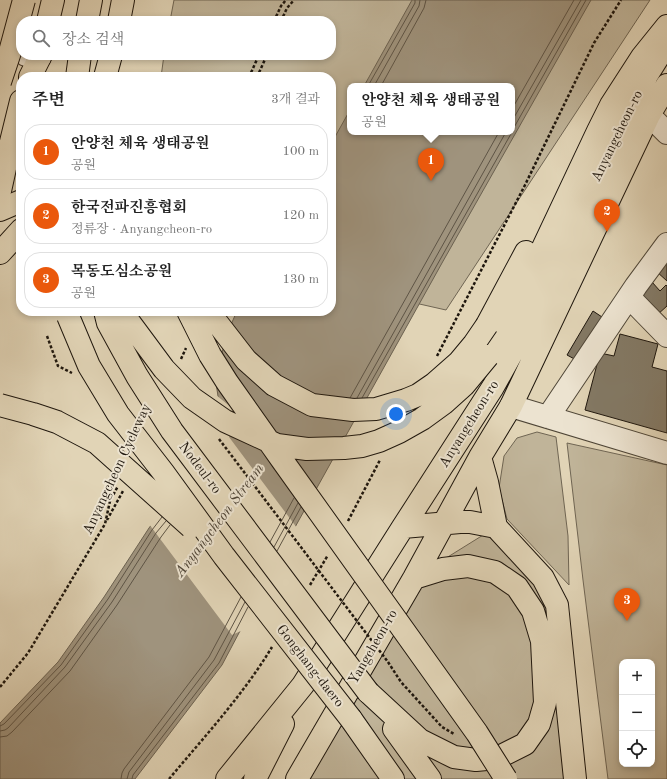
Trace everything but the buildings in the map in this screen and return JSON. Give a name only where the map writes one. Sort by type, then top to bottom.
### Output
[{"type":"main road","points":[[20,16],[24,0]]},
{"type":"main road","points":[[49,16],[53,0]]},
{"type":"main road","points":[[88,16],[91,0]]},
{"type":"main road","points":[[120,16],[123,0]]},
{"type":"main road","points":[[212,316],[246,360],[274,385],[312,405],[353,410],[376,409],[418,395],[434,384],[459,362],[488,325],[551,204],[596,113],[611,88],[667,12]]},
{"type":"main road","points":[[124,316],[164,369],[192,398],[225,421],[277,445],[306,449],[344,448],[362,446],[379,441],[399,432],[422,419],[444,403],[464,385],[488,356],[523,290],[598,130],[642,57],[667,26]]},
{"type":"main road","points":[[0,82],[16,30]]},
{"type":"main road","name":"Anyangcheon-ro","points":[[227,779],[303,685],[402,527],[493,387],[518,342],[647,75],[667,43]]},
{"type":"main road","points":[[31,72],[33,60]]},
{"type":"main road","points":[[78,72],[79,60]]},
{"type":"main road","points":[[106,72],[110,60]]},
{"type":"main road","name":"Anyangcheon-ro","points":[[414,578],[475,466],[511,406],[649,115],[667,85]]},
{"type":"main road","points":[[0,191],[16,120]]},
{"type":"main road","points":[[0,210],[16,203]]},
{"type":"main road","points":[[0,253],[16,235]]},
{"type":"main road","points":[[69,316],[90,366],[118,414],[163,472],[224,556]]},
{"type":"main road","name":"Nodeul-ro","points":[[106,316],[108,323],[137,376],[172,431],[368,692]]},
{"type":"main road","points":[[191,316],[210,354],[227,382],[286,467],[477,733],[506,779]]},
{"type":"main road","points":[[493,387],[491,407],[460,466],[464,473],[475,466],[487,482],[496,527],[543,578],[557,605],[575,779]]},
{"type":"main road","points":[[0,405],[57,422],[97,443],[224,556]]},
{"type":"main road","points":[[402,527],[444,522],[470,522],[496,527]]},
{"type":"main road","name":"Gonghang-daero","points":[[224,556],[352,719],[392,778]]},
{"type":"main road","points":[[368,692],[420,740],[454,757],[476,760],[498,758],[525,744],[539,724],[545,703],[542,641],[533,611],[517,587],[495,572],[468,566],[443,569],[414,578]]},
{"type":"main road","name":"Yangcheon-ro","points":[[297,779],[414,578]]},
{"type":"main road","points":[[255,779],[303,685]]},
{"type":"main road","points":[[368,692],[430,779]]},
{"type":"street","points":[[0,52],[16,56]]},
{"type":"street","points":[[649,115],[667,133]]},
{"type":"street","points":[[548,417],[629,297],[667,244]]},
{"type":"street","points":[[629,297],[667,336]]},
{"type":"street","points":[[511,406],[667,453]]},
{"type":"path","points":[[277,16],[286,0]]},
{"type":"path","points":[[283,16],[287,8],[294,0]]},
{"type":"path","points":[[251,72],[257,60]]},
{"type":"path","points":[[259,72],[265,60]]},
{"type":"path","points":[[178,364],[188,344]]},
{"type":"path","points":[[216,435],[388,662]]},
{"type":"path","name":"Anyangcheon Cycleway","points":[[0,688],[28,653],[105,524],[110,501],[121,480]]},
{"type":"shaded area","points":[[174,0],[650,0],[446,310],[336,285],[336,72],[162,72],[163,60],[336,60],[336,16],[171,16]]},
{"type":"shaded area","points":[[537,432],[556,437],[568,536],[569,585],[507,519],[499,488],[504,456],[517,438]]},
{"type":"shaded area","points":[[567,443],[667,465],[667,779],[608,779]]},
{"type":"shaded area","points":[[496,527],[543,578],[575,779],[297,779],[414,578]]},
{"type":"water","points":[[412,0],[591,0],[515,134],[515,83],[366,83]]},
{"type":"water","name":"Anyangcheon Stream","points":[[347,115],[347,135],[515,135],[294,529],[222,665],[135,779],[0,779],[0,723],[58,662],[104,597],[149,528],[189,475],[219,403],[215,376],[229,329],[235,316],[336,316],[336,135]]},
{"type":"pier","points":[[216,395],[237,412],[229,437],[297,528],[243,630],[232,635],[149,524],[187,474],[217,403]]},
{"type":"place","name":"안양천 체육 생태공원","points":[[431,181]]},
{"type":"place","name":"한국전파진흥협회","points":[[607,232]]},
{"type":"place","name":"목동도심소공원","points":[[627,621]]}]
